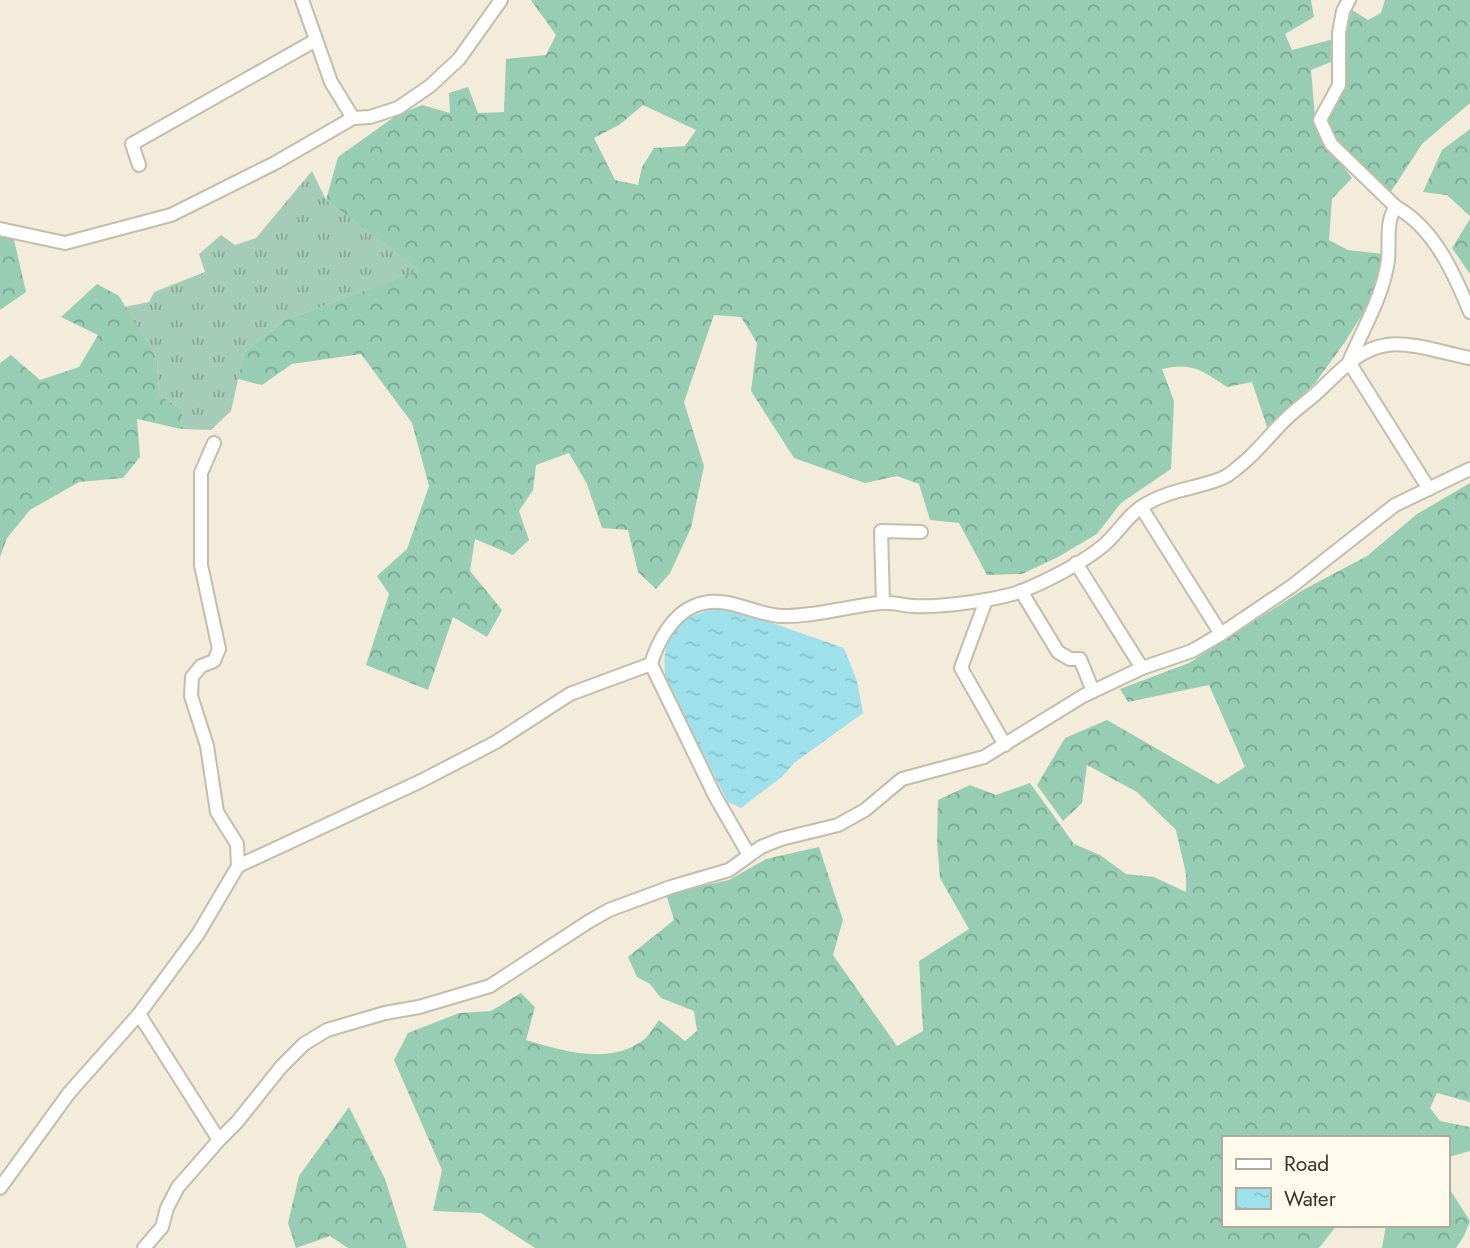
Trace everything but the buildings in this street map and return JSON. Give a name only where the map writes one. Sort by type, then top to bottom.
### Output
[{"type":"street","points":[[302,0],[331,82],[354,118]]},
{"type":"street","points":[[0,229],[65,243],[171,215],[275,163],[354,118],[370,117],[398,108],[430,86],[459,59],[501,0]]},
{"type":"street","points":[[1349,0],[1343,11],[1339,33],[1339,85],[1320,120],[1331,144],[1396,207],[1409,214],[1433,240],[1460,286],[1470,312]]},
{"type":"street","points":[[139,165],[132,144],[316,40]]},
{"type":"street","points":[[1349,362],[1378,302],[1388,261],[1390,215],[1396,207]]},
{"type":"street","points":[[748,855],[715,796],[651,664],[655,651],[675,620],[693,606],[715,601],[733,602],[779,616],[812,614],[883,603],[914,606],[986,600],[1021,592],[1076,563],[1105,544],[1123,522],[1141,507],[1178,489],[1222,479],[1244,463],[1284,421],[1349,362],[1367,351],[1386,345],[1400,345],[1470,358]]},
{"type":"street","points":[[1349,362],[1429,489]]},
{"type":"street","points":[[0,1188],[69,1093],[139,1014],[198,934],[238,866],[237,844],[217,812],[207,746],[191,696],[192,677],[201,666],[214,661],[219,649],[201,565],[201,473],[214,443]]},
{"type":"street","points":[[144,1248],[162,1227],[167,1208],[178,1187],[237,1122],[281,1067],[304,1044],[327,1030],[490,986],[609,911],[671,887],[729,870],[748,855],[781,839],[838,825],[865,810],[902,779],[984,757],[1093,691],[1142,668],[1192,651],[1221,634],[1292,586],[1395,505],[1470,468]]},
{"type":"street","points":[[1141,507],[1221,634]]},
{"type":"street","points":[[883,603],[881,531],[921,532]]},
{"type":"street","points":[[1076,563],[1142,668]]},
{"type":"street","points":[[1021,592],[1058,652],[1070,659],[1080,659],[1093,691]]},
{"type":"street","points":[[986,600],[961,668],[1005,746]]},
{"type":"street","points":[[238,866],[496,743],[570,694],[651,664]]},
{"type":"street","points":[[139,1014],[219,1140]]},
{"type":"green space","points":[[531,0],[1311,0],[1314,17],[1285,34],[1292,50],[1334,39],[1336,60],[1311,70],[1315,117],[1323,140],[1352,178],[1332,199],[1329,240],[1348,250],[1383,254],[1370,302],[1315,383],[1267,427],[1252,382],[1227,387],[1189,367],[1162,369],[1174,401],[1171,469],[1121,503],[1097,534],[1058,557],[1022,574],[987,575],[959,523],[930,520],[919,484],[897,476],[865,483],[794,458],[751,391],[757,343],[741,317],[714,315],[684,402],[704,466],[691,528],[670,573],[656,589],[638,572],[628,530],[602,528],[587,484],[569,453],[536,465],[533,490],[519,511],[529,540],[513,555],[475,539],[470,571],[502,610],[487,637],[453,617],[428,690],[366,665],[389,594],[377,576],[407,549],[429,486],[412,423],[361,354],[292,364],[262,385],[238,379],[244,353],[285,320],[421,270],[326,200],[338,157],[397,115],[422,105],[450,113],[449,93],[468,87],[478,113],[504,112],[506,59],[546,55],[556,35]],"holes":[[[643,105],[696,130],[685,146],[654,148],[642,167],[638,185],[615,180],[594,138],[619,125]]]},
{"type":"green space","points":[[1385,0],[1470,0],[1470,103],[1422,144],[1388,196],[1336,144],[1323,121],[1341,89],[1343,39],[1352,10],[1368,20],[1381,13]]},
{"type":"green space","points":[[1470,129],[1470,216],[1447,195],[1423,192],[1442,150]]},
{"type":"green space","points":[[312,171],[326,200],[422,270],[285,320],[244,353],[231,411],[211,430],[181,429],[183,410],[159,395],[157,360],[124,307],[149,302],[154,292],[205,272],[199,254],[221,235],[235,245],[256,238]]},
{"type":"green space","points":[[1470,219],[1470,274],[1452,248]]},
{"type":"green space","points":[[0,228],[12,231],[26,292],[0,310]]},
{"type":"green space","points":[[97,284],[119,296],[157,360],[159,395],[183,410],[181,429],[137,419],[140,457],[123,478],[79,482],[30,510],[7,538],[0,557],[0,363],[11,355],[40,380],[79,367],[98,335],[61,317]]},
{"type":"green space","points":[[1470,483],[1470,1102],[1437,1093],[1430,1108],[1440,1121],[1470,1127],[1470,1151],[1449,1157],[1449,1136],[1222,1136],[1222,1227],[1335,1227],[1319,1248],[535,1248],[481,1213],[433,1211],[442,1170],[394,1060],[408,1033],[459,1013],[491,1011],[521,993],[535,1007],[526,1040],[585,1054],[615,1053],[642,1041],[659,1020],[685,1041],[697,1031],[694,1011],[661,998],[650,984],[637,977],[628,957],[674,920],[666,894],[729,880],[766,859],[819,847],[843,920],[833,955],[897,1046],[923,1031],[919,961],[969,929],[940,878],[938,800],[970,785],[996,795],[1030,783],[1074,844],[1100,855],[1126,874],[1154,877],[1186,892],[1186,874],[1176,830],[1137,792],[1087,765],[1082,803],[1063,821],[1037,785],[1065,738],[1107,720],[1218,784],[1245,767],[1209,685],[1128,702],[1120,689],[1189,663],[1303,590],[1367,556],[1417,514]]},
{"type":"green space","points":[[349,1107],[385,1179],[407,1248],[348,1248],[330,1236],[296,1248],[288,1223],[299,1176]]},
{"type":"green space","points":[[1449,1188],[1470,1221],[1456,1248],[1382,1248],[1386,1227],[1449,1227]]},
{"type":"water","points":[[726,607],[844,648],[857,681],[863,713],[794,763],[782,777],[741,808],[728,802],[666,681],[664,665],[666,650],[676,629],[697,614]]}]
